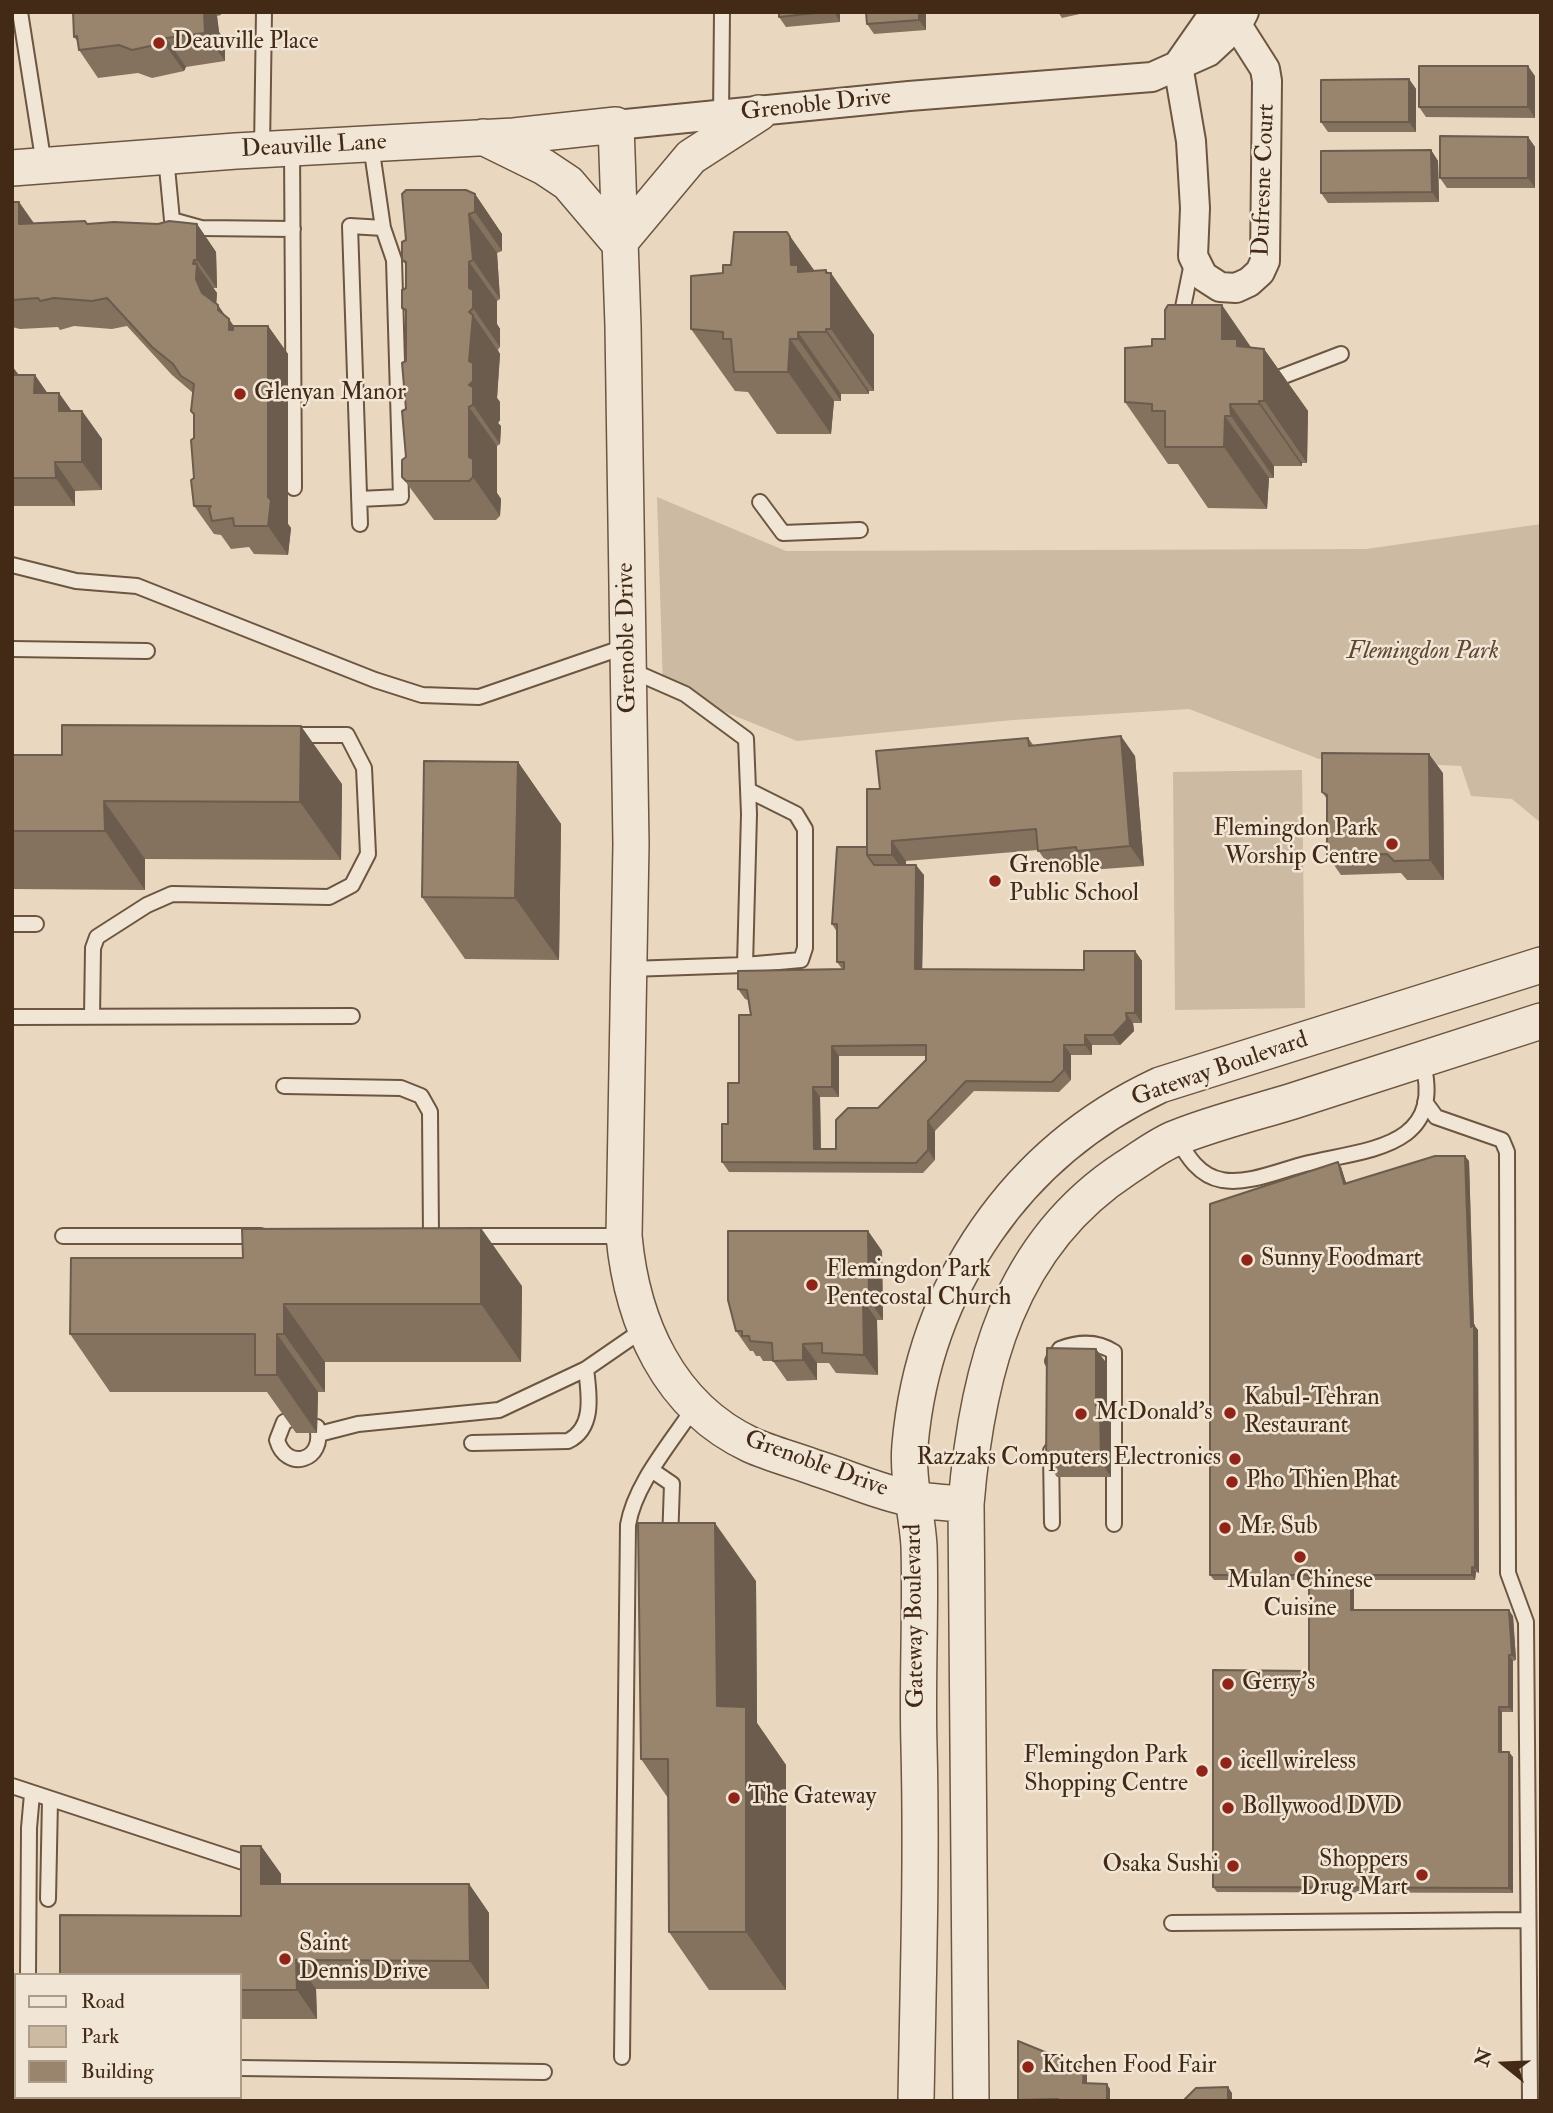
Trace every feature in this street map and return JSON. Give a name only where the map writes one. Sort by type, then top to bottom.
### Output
[{"type":"street","name":"Grenoble Drive","points":[[966,1504],[911,1499],[752,1446],[727,1432],[695,1406],[653,1352],[633,1299],[624,1236],[630,969],[623,326],[616,125],[721,117],[909,96],[1152,77],[1209,52],[1232,17]]},
{"type":"street","name":"Dufresne Court","points":[[1193,256],[1208,281],[1227,288],[1236,288],[1254,280],[1265,261],[1267,81],[1265,69],[1232,17]]},
{"type":"street","points":[[1178,65],[1191,141],[1193,256]]},
{"type":"street","points":[[483,137],[544,167],[568,183],[619,243],[691,157],[759,113]]},
{"type":"street","name":"Deauville Lane","points":[[28,167],[277,148],[483,137],[616,125]]},
{"type":"street","name":"Gateway Boulevard","points":[[916,2101],[919,1543],[911,1499],[912,1425],[932,1345],[972,1253],[996,1214],[1023,1181],[1055,1151],[1105,1114],[1160,1085],[1541,965]]},
{"type":"street","points":[[1404,1007],[1422,1060]]},
{"type":"street","name":"Gateway Boulevard","points":[[971,2101],[966,1504],[969,1464],[989,1369],[1009,1302],[1047,1238],[1076,1206],[1110,1179],[1177,1138],[1541,1021]]},
{"type":"street","points":[[918,1939],[970,1931]]},
{"type":"lane","points":[[20,12],[28,167]]},
{"type":"lane","points":[[264,12],[277,148],[293,229],[294,488]]},
{"type":"lane","points":[[721,117],[722,12]]},
{"type":"lane","points":[[359,499],[401,497],[394,260],[383,228],[371,143]]},
{"type":"lane","points":[[166,156],[172,220],[201,228],[293,229]]},
{"type":"lane","points":[[360,524],[350,226],[383,228]]},
{"type":"lane","points":[[1177,333],[1193,256]]},
{"type":"lane","points":[[1266,383],[1277,381],[1341,354]]},
{"type":"lane","points":[[760,502],[783,534],[860,530]]},
{"type":"lane","points":[[12,565],[76,581],[137,586],[375,680],[422,695],[479,697],[627,657],[685,694],[746,739],[748,790],[745,965]]},
{"type":"lane","points":[[12,649],[147,651]]},
{"type":"lane","points":[[92,1017],[93,948],[97,937],[147,905],[172,894],[329,897],[352,885],[368,854],[364,768],[347,735],[280,736]]},
{"type":"lane","points":[[630,969],[801,960],[805,948],[805,829],[796,814],[748,790]]},
{"type":"lane","points":[[12,924],[36,924]]},
{"type":"lane","points":[[12,1017],[352,1016]]},
{"type":"lane","points":[[1177,1138],[1188,1159],[1210,1176],[1223,1181],[1257,1176],[1392,1144],[1413,1127],[1425,1102],[1426,1075],[1422,1060]]},
{"type":"lane","points":[[284,1086],[401,1087],[421,1096],[429,1112],[438,1236],[624,1236]]},
{"type":"lane","points":[[1425,1102],[1436,1117],[1502,1140],[1507,1152],[1508,1573],[1526,1622],[1526,1920],[1530,2101]]},
{"type":"lane","points":[[62,1236],[281,1236]]},
{"type":"lane","points":[[296,1417],[284,1422],[278,1432],[279,1447],[286,1456],[297,1459],[311,1455],[318,1445],[318,1430],[499,1410],[586,1369],[644,1329]]},
{"type":"lane","points":[[1051,1380],[1051,1366],[1060,1349],[1093,1343],[1114,1352],[1114,1524]]},
{"type":"lane","points":[[472,1443],[568,1441],[575,1437],[586,1424],[588,1414],[586,1369]]},
{"type":"lane","points":[[622,2057],[628,1525],[634,1503],[695,1406]]},
{"type":"lane","points":[[1051,1436],[1052,1523]]},
{"type":"lane","points":[[653,1471],[672,1484],[669,1553]]},
{"type":"lane","points":[[12,1786],[250,1864]]},
{"type":"lane","points":[[28,1973],[29,1828],[33,1794]]},
{"type":"lane","points":[[48,1899],[50,1800]]},
{"type":"lane","points":[[1172,1923],[1526,1920]]},
{"type":"lane","points":[[242,2068],[544,2072]]},
{"type":"green space","name":"Flemingdon Park","points":[[657,497],[786,551],[1366,549],[1541,524],[1541,823],[1512,799],[1471,796],[1461,766],[1319,759],[1189,709],[1013,720],[797,741],[663,687]]},
{"type":"green space","points":[[1302,770],[1305,1008],[1175,1010],[1173,772]]},
{"type":"building","points":[[73,12],[204,12],[205,33],[166,38],[164,43],[132,50],[119,45],[79,50],[77,36],[74,37]]},
{"type":"building","points":[[779,12],[825,12],[779,17]]},
{"type":"building","points":[[866,12],[919,12],[919,20],[867,24]]},
{"type":"building","points":[[1419,66],[1528,66],[1528,107],[1419,107]]},
{"type":"building","points":[[1409,79],[1409,122],[1321,122],[1321,80]]},
{"type":"building","points":[[1440,136],[1528,137],[1528,178],[1440,178]]},
{"type":"building","points":[[1431,150],[1432,192],[1321,193],[1321,151]]},
{"type":"building","points":[[406,190],[466,190],[475,194],[475,212],[469,214],[473,260],[469,262],[469,288],[473,290],[473,308],[469,312],[473,315],[469,361],[473,363],[473,381],[469,385],[473,387],[473,405],[469,407],[469,457],[473,459],[473,477],[469,481],[406,481],[402,477],[402,460],[406,457],[402,363],[406,361],[406,310],[402,308],[402,290],[406,288],[406,262],[402,260],[402,242],[406,240],[402,194]]},
{"type":"building","name":"Glenyan Manor","points":[[12,202],[19,202],[19,224],[85,221],[87,224],[158,224],[169,221],[197,224],[197,260],[194,260],[193,264],[197,264],[196,279],[202,293],[218,305],[218,310],[229,319],[229,330],[233,330],[233,326],[268,326],[268,497],[271,500],[268,526],[234,526],[233,518],[212,521],[209,509],[211,506],[194,506],[191,440],[194,438],[194,414],[191,411],[194,384],[181,376],[173,364],[152,347],[107,298],[92,301],[54,298],[40,301],[38,298],[12,300]]},
{"type":"building","points":[[734,232],[787,232],[790,237],[791,265],[798,265],[798,272],[826,270],[826,273],[831,273],[831,329],[826,329],[826,332],[798,332],[798,339],[790,339],[788,372],[734,372],[731,339],[723,339],[723,332],[691,329],[691,276],[723,273],[723,265],[731,265]]},
{"type":"building","points":[[1168,305],[1222,305],[1222,339],[1237,339],[1237,346],[1264,349],[1264,401],[1259,401],[1259,404],[1230,404],[1231,416],[1225,416],[1224,447],[1165,447],[1165,411],[1152,411],[1152,404],[1125,402],[1125,348],[1152,346],[1152,339],[1165,339],[1165,310]]},
{"type":"building","points":[[12,375],[35,375],[34,393],[59,393],[59,411],[82,411],[82,462],[55,462],[56,478],[12,478]]},
{"type":"building","points":[[62,725],[301,726],[300,802],[104,801],[105,831],[12,831],[12,755],[62,755]]},
{"type":"building","points":[[1121,736],[1130,846],[1077,851],[1076,847],[1038,851],[1036,829],[892,841],[892,855],[867,855],[867,789],[880,789],[876,751],[1028,738],[1029,746]]},
{"type":"building","name":"Flemingdon Park Worship Centre","points":[[1322,753],[1429,754],[1430,860],[1394,861],[1387,854],[1327,855],[1327,795],[1322,792]]},
{"type":"building","points":[[424,761],[518,762],[515,898],[422,897]]},
{"type":"building","points":[[837,847],[867,847],[867,855],[874,865],[916,865],[915,969],[1084,970],[1084,951],[1135,951],[1135,1013],[1126,1013],[1127,1020],[1113,1035],[1085,1035],[1085,1045],[1064,1045],[1064,1070],[1052,1082],[966,1081],[928,1121],[928,1150],[916,1163],[722,1162],[722,1124],[728,1124],[728,1083],[739,1083],[739,1015],[751,1015],[747,990],[738,989],[738,971],[844,969],[844,962],[837,962],[837,924],[832,924]],"holes":[[[926,1045],[926,1060],[878,1108],[848,1108],[836,1120],[836,1149],[814,1149],[813,1087],[832,1087],[832,1046]]]},
{"type":"building","points":[[1435,1156],[1465,1156],[1471,1327],[1474,1325],[1475,1568],[1472,1567],[1472,1575],[1351,1575],[1351,1610],[1509,1610],[1512,1655],[1509,1655],[1509,1707],[1499,1707],[1499,1752],[1509,1752],[1509,1888],[1213,1887],[1213,1670],[1309,1671],[1309,1575],[1210,1575],[1210,1204],[1338,1162],[1344,1184]]},
{"type":"building","points":[[481,1228],[481,1304],[284,1304],[284,1334],[277,1334],[277,1375],[255,1375],[255,1334],[70,1334],[71,1258],[243,1258],[242,1229]]},
{"type":"building","name":"Flemingdon Park Pentecostal Church","points":[[728,1231],[868,1231],[869,1300],[863,1300],[864,1355],[822,1353],[822,1343],[803,1344],[803,1360],[773,1361],[772,1343],[750,1341],[749,1336],[742,1336],[742,1331],[736,1331],[728,1300]]},
{"type":"building","name":"McDonald's","points":[[1047,1348],[1096,1349],[1096,1406],[1100,1406],[1101,1462],[1046,1462]]},
{"type":"building","points":[[638,1523],[715,1523],[717,1706],[746,1707],[746,1932],[669,1932],[668,1759],[641,1759]]},
{"type":"building","points":[[241,1846],[261,1846],[261,1884],[469,1884],[470,1961],[296,1960],[297,1990],[242,1990],[242,1973],[60,1973],[60,1915],[241,1916]]},
{"type":"building","points":[[1018,2041],[1084,2068],[1083,2083],[1107,2084],[1107,2101],[1018,2100]]},
{"type":"building","points":[[1228,2087],[1228,2101],[1183,2101],[1196,2088]]},
{"type":"place","name":"Deauville Place","points":[[159,43]]},
{"type":"place","name":"Glenyan Manor","points":[[240,394]]},
{"type":"place","name":"Flemingdon Park Worship Centre","points":[[1392,844]]},
{"type":"place","name":"Grenoble Public School","points":[[995,881]]},
{"type":"place","name":"Sunny Foodmart","points":[[1247,1260]]},
{"type":"place","name":"Flemingdon Park Pentecostal Church","points":[[812,1285]]},
{"type":"place","name":"Kabul-Tehran Restaurant","points":[[1230,1413]]},
{"type":"place","name":"McDonald's","points":[[1081,1414]]},
{"type":"place","name":"Razzaks Computers Electronics","points":[[1235,1459]]},
{"type":"place","name":"Pho Thien Phat","points":[[1232,1482]]},
{"type":"place","name":"Mr. Sub","points":[[1225,1528]]},
{"type":"place","name":"Mulan Chinese Cuisine","points":[[1300,1557]]},
{"type":"place","name":"Gerry's","points":[[1228,1684]]},
{"type":"place","name":"icell wireless","points":[[1226,1763]]},
{"type":"place","name":"Flemingdon Park Shopping Centre","points":[[1202,1771]]},
{"type":"place","name":"The Gateway","points":[[734,1798]]},
{"type":"place","name":"Bollywood DVD","points":[[1228,1808]]},
{"type":"place","name":"Osaka Sushi","points":[[1233,1866]]},
{"type":"place","name":"Shoppers Drug Mart","points":[[1422,1875]]},
{"type":"place","name":"Saint Dennis Drive","points":[[285,1959]]},
{"type":"place","name":"Kitchen Food Fair","points":[[1028,2067]]}]
